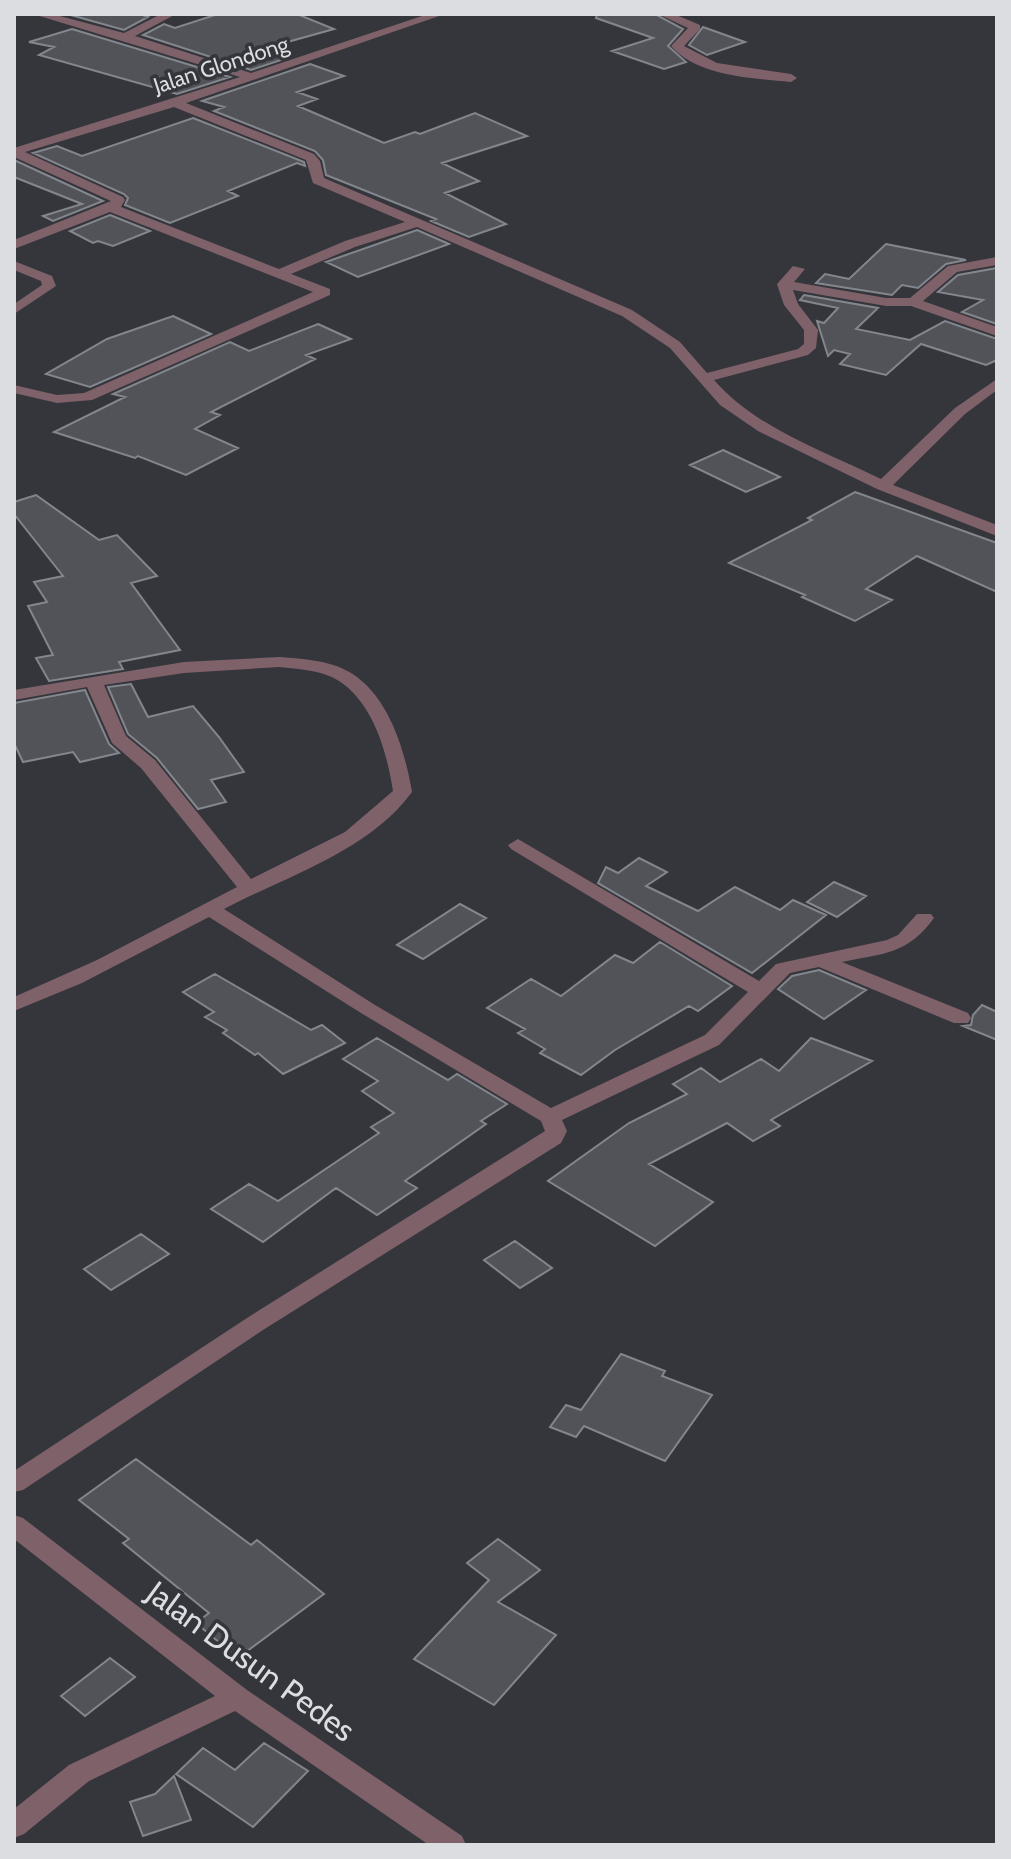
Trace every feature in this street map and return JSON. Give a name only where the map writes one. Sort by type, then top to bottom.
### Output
[{"type":"street","points":[[39,14],[125,37],[251,77]]},
{"type":"street","points":[[144,14],[164,16]]},
{"type":"street","name":"Jalan Glondong","points":[[14,152],[94,125],[175,103],[439,14]]},
{"type":"street","points":[[664,14],[696,27],[677,46],[685,53],[732,71],[791,78]]},
{"type":"street","points":[[125,37],[164,16]]},
{"type":"street","points":[[175,103],[310,157],[314,161],[318,180],[324,184],[362,197],[627,313],[675,345],[725,402],[763,428],[883,486],[997,531]]},
{"type":"street","points":[[14,152],[118,200],[115,205],[14,245]]},
{"type":"street","points":[[14,389],[57,399],[87,397],[325,292],[110,207]]},
{"type":"street","points":[[281,273],[350,244],[417,223]]},
{"type":"street","points":[[913,302],[953,269],[997,261]]},
{"type":"street","points":[[14,265],[38,273],[47,279],[49,286],[14,310]]},
{"type":"street","points":[[784,284],[798,269]]},
{"type":"street","points":[[705,378],[803,352],[811,345],[811,330],[791,305],[784,284]]},
{"type":"street","points":[[784,284],[886,302],[913,302],[997,332]]},
{"type":"street","points":[[883,486],[960,411],[997,383]]},
{"type":"street","points":[[14,695],[217,664],[271,660],[314,664],[344,675],[372,703],[400,772],[403,792],[388,810],[360,830],[114,961],[14,1005]]},
{"type":"street","points":[[94,683],[118,739],[148,764],[248,888]]},
{"type":"street","points":[[518,845],[760,990]]},
{"type":"street","points":[[14,1483],[255,1324],[553,1138],[555,1124],[550,1117],[368,1009],[211,909]]},
{"type":"street","points":[[550,1117],[712,1040],[783,968],[893,945],[905,939],[924,918]]},
{"type":"street","points":[[818,959],[961,1018]]},
{"type":"street","name":"Jalan Dusun Pedes","points":[[14,1525],[237,1698],[452,1845]]},
{"type":"street","points":[[14,1826],[79,1773],[237,1698]]},
{"type":"building","points":[[67,14],[140,14],[148,17],[124,30]]},
{"type":"building","points":[[218,14],[297,14],[334,29],[266,48],[290,57],[251,70],[143,35],[164,24],[175,28]]},
{"type":"building","points":[[597,14],[655,14],[683,29],[668,46],[686,62],[664,69],[612,51],[653,38],[596,18]]},
{"type":"building","points":[[703,27],[745,42],[707,55],[689,45]]},
{"type":"building","points":[[72,29],[230,77],[177,94],[39,55],[54,47],[29,42]]},
{"type":"building","points":[[310,64],[344,76],[297,92],[317,99],[298,106],[384,143],[415,132],[420,134],[475,113],[527,136],[442,163],[479,181],[445,193],[506,224],[469,237],[431,221],[436,219],[326,175],[323,160],[315,151],[214,111],[224,107],[202,101]]},
{"type":"building","points":[[193,118],[304,162],[305,166],[297,163],[228,191],[238,196],[170,223],[125,205],[128,198],[124,194],[33,153],[57,146],[82,156]]},
{"type":"building","points":[[14,160],[103,201],[53,221],[43,216],[82,204],[14,177]]},
{"type":"building","points":[[110,215],[150,231],[113,246],[98,241],[93,243],[70,231]]},
{"type":"building","points":[[417,230],[449,244],[358,277],[326,262]]},
{"type":"building","points":[[886,244],[966,260],[946,264],[918,288],[902,285],[892,295],[816,283],[825,274],[849,279]]},
{"type":"building","points":[[997,268],[997,324],[962,312],[983,300],[938,292],[958,275]]},
{"type":"building","points":[[804,295],[878,308],[856,329],[910,340],[945,321],[997,339],[997,360],[986,365],[921,344],[886,375],[840,364],[850,354],[834,350],[828,356],[817,321],[824,323],[838,308],[800,300]]},
{"type":"building","points":[[173,316],[211,334],[90,387],[46,374],[107,339]]},
{"type":"building","points":[[318,324],[351,339],[306,355],[315,359],[211,412],[220,415],[195,429],[238,448],[186,475],[138,456],[135,458],[54,432],[125,397],[113,394],[230,342],[249,351]]},
{"type":"building","points":[[723,450],[780,477],[746,492],[690,465]]},
{"type":"building","points":[[855,492],[997,543],[997,592],[917,556],[866,589],[892,600],[855,621],[802,597],[805,595],[729,563],[812,520],[808,518]]},
{"type":"building","points":[[36,495],[99,540],[117,535],[157,576],[131,583],[180,650],[119,662],[123,669],[49,681],[36,658],[53,655],[28,606],[47,602],[34,582],[63,576],[14,514],[14,502]]},
{"type":"building","points":[[131,684],[148,717],[193,706],[219,737],[244,772],[211,780],[226,802],[198,809],[157,758],[128,734],[108,687]]},
{"type":"building","points":[[85,690],[109,744],[119,753],[80,762],[73,752],[23,762],[14,743],[14,703]]},
{"type":"building","points":[[639,858],[667,872],[646,886],[698,911],[735,887],[780,910],[793,900],[826,915],[752,973],[598,883],[606,867],[618,873]]},
{"type":"building","points":[[834,882],[866,896],[837,917],[807,902]]},
{"type":"building","points":[[460,904],[486,918],[423,959],[397,945]]},
{"type":"building","points":[[660,942],[732,986],[698,1011],[689,1006],[615,1050],[581,1075],[540,1053],[545,1049],[518,1033],[525,1029],[487,1008],[531,979],[561,996],[615,955],[633,963]]},
{"type":"building","points":[[819,970],[866,990],[824,1019],[778,989],[792,976]]},
{"type":"building","points":[[215,974],[311,1030],[322,1025],[345,1043],[283,1074],[258,1053],[255,1055],[223,1033],[227,1030],[205,1017],[214,1012],[183,992]]},
{"type":"building","points":[[982,1005],[997,1012],[997,1040],[963,1026],[971,1025],[973,1015]]},
{"type":"building","points":[[377,1038],[448,1080],[457,1074],[507,1104],[481,1121],[486,1124],[405,1181],[417,1188],[377,1215],[336,1188],[263,1242],[211,1209],[249,1184],[278,1201],[379,1133],[371,1127],[394,1113],[362,1091],[378,1081],[343,1059]]},
{"type":"building","points":[[811,1038],[872,1061],[771,1120],[780,1126],[753,1141],[727,1123],[649,1164],[713,1202],[655,1246],[548,1181],[629,1123],[687,1094],[673,1084],[701,1068],[720,1082],[761,1059],[779,1071]]},
{"type":"building","points":[[141,1234],[169,1254],[111,1290],[84,1269]]},
{"type":"building","points":[[515,1241],[552,1268],[520,1288],[484,1260]]},
{"type":"building","points":[[621,1354],[665,1371],[662,1376],[712,1395],[665,1461],[584,1426],[576,1437],[550,1427],[566,1405],[581,1410]]},
{"type":"building","points":[[136,1459],[251,1545],[257,1540],[324,1594],[238,1658],[196,1623],[209,1613],[123,1543],[129,1539],[79,1500]]},
{"type":"building","points":[[498,1539],[540,1570],[498,1602],[556,1635],[494,1705],[414,1659],[489,1580],[467,1563]]},
{"type":"building","points":[[110,1658],[135,1677],[85,1716],[61,1696]]},
{"type":"building","points":[[264,1743],[308,1771],[253,1827],[176,1774],[203,1748],[235,1770]]},
{"type":"building","points":[[174,1776],[191,1820],[143,1836],[130,1802],[155,1794]]}]
